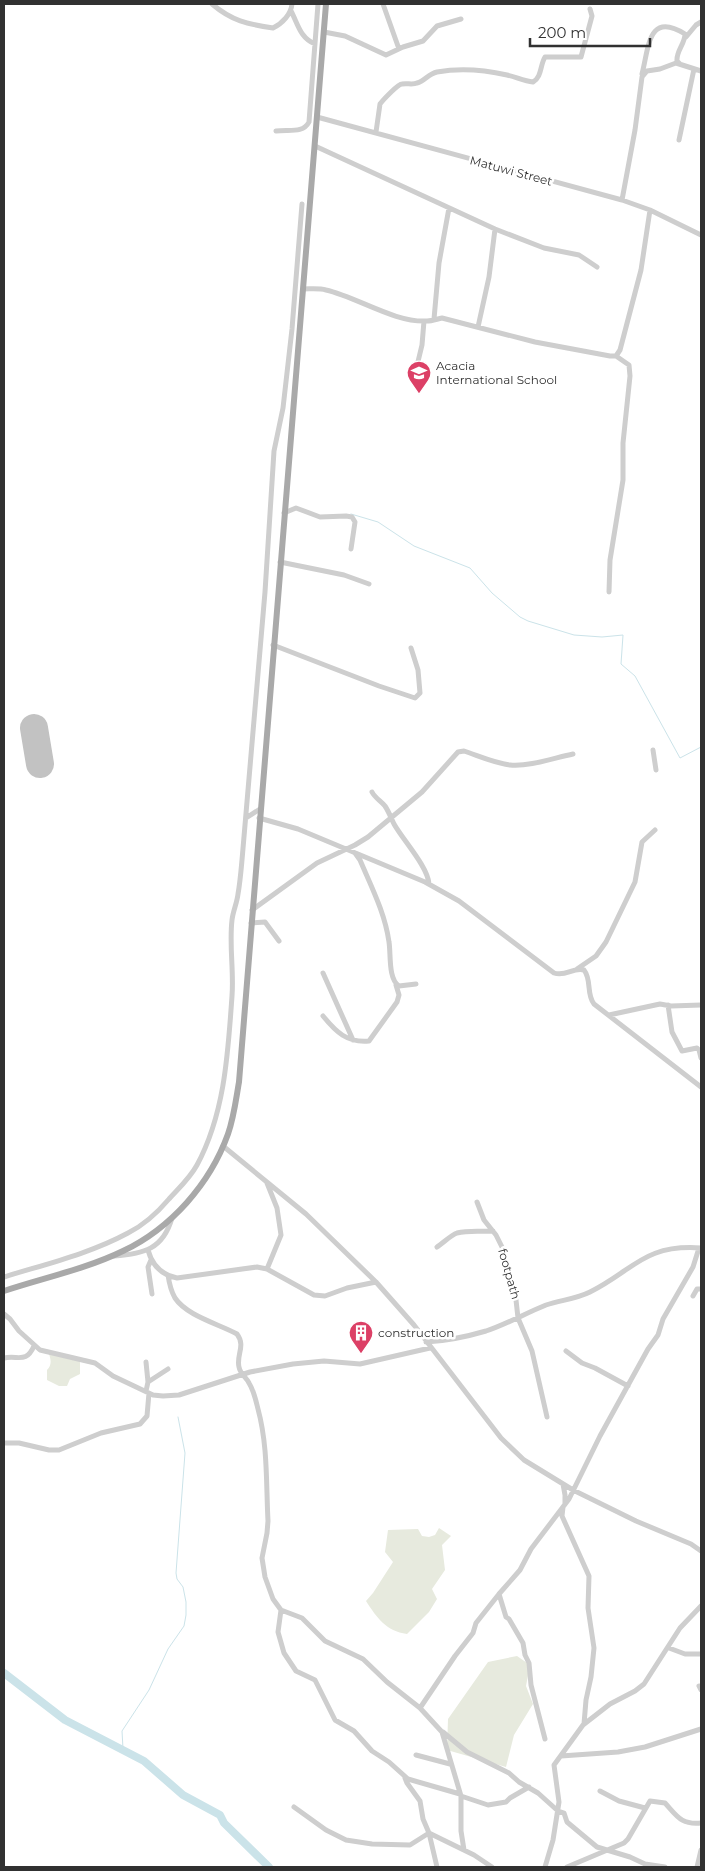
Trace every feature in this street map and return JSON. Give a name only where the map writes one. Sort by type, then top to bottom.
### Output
[{"type":"main road","points":[[4,1291],[112,1256],[146,1238],[172,1217],[201,1184],[223,1146],[231,1123],[239,1082],[326,4]]},
{"type":"street","points":[[212,4],[235,20],[273,28],[278,26],[291,11]]},
{"type":"street","points":[[292,4],[291,11],[301,34],[308,41],[315,44]]},
{"type":"street","points":[[276,131],[301,130],[309,122],[318,4]]},
{"type":"street","points":[[383,4],[399,49]]},
{"type":"street","points":[[376,132],[376,121],[380,104],[400,84],[417,84],[435,72],[458,70],[498,73],[533,82],[538,79],[545,57],[581,57],[592,16],[590,9]]},
{"type":"street","points":[[324,32],[345,36],[362,46],[386,55],[422,41],[434,27],[461,19]]},
{"type":"street","points":[[680,64],[676,56],[685,38],[701,22]]},
{"type":"street","points":[[622,200],[635,130],[642,76],[652,33],[664,27],[684,33],[685,38]]},
{"type":"street","points":[[642,76],[646,71],[658,70],[674,64],[680,64],[701,71]]},
{"type":"street","points":[[679,140],[694,70]]},
{"type":"street","name":"Matuwi Street","points":[[317,117],[622,200],[650,210],[701,235]]},
{"type":"street","points":[[315,146],[496,229],[544,248],[578,255],[597,267]]},
{"type":"street","points":[[4,1277],[74,1256],[130,1232],[163,1208],[197,1166],[207,1145],[224,1083],[232,996],[232,920],[238,893],[246,818],[266,592],[274,451],[284,400],[302,204]]},
{"type":"street","points":[[434,319],[439,263],[449,208]]},
{"type":"street","points":[[616,356],[620,350],[638,284],[650,210]]},
{"type":"street","points":[[478,327],[489,278],[496,229]]},
{"type":"street","points":[[303,289],[318,288],[328,290],[410,319],[424,321],[442,318],[535,342],[616,356],[629,365],[630,376],[623,444],[623,480],[610,560],[609,592]]},
{"type":"street","points":[[416,374],[422,345],[424,321]]},
{"type":"street","points":[[284,514],[296,508],[320,517],[352,517],[355,522],[351,549]]},
{"type":"street","points":[[280,562],[344,575],[369,584]]},
{"type":"street","points":[[273,645],[415,698],[420,692],[411,648]]},
{"type":"street","points":[[653,750],[656,770]]},
{"type":"street","points":[[252,910],[317,863],[368,837],[422,792],[460,751],[515,765],[573,754]]},
{"type":"street","points":[[372,792],[375,798],[384,805],[394,824],[420,862],[429,880],[429,884]]},
{"type":"street","points":[[246,818],[260,808]]},
{"type":"street","points":[[259,818],[298,829],[429,884],[459,901],[554,973],[563,975],[577,969],[596,956],[606,942],[635,882],[642,842],[655,830]]},
{"type":"street","points":[[323,1016],[341,1036],[353,1040],[369,1041],[398,1002],[399,995],[392,975],[385,923],[360,860],[355,853]]},
{"type":"street","points":[[251,923],[265,922],[279,941]]},
{"type":"street","points":[[577,969],[584,970],[587,974],[591,1000],[609,1016],[701,1085]]},
{"type":"street","points":[[323,973],[353,1040]]},
{"type":"street","points":[[396,984],[399,986],[416,984]]},
{"type":"street","points":[[609,1016],[644,1006],[660,1004],[701,1005]]},
{"type":"street","points":[[668,1005],[672,1032],[682,1052],[697,1048],[701,1058]]},
{"type":"street","points":[[223,1146],[306,1214],[376,1282],[414,1325],[511,1450],[573,1490],[636,1522],[691,1544],[701,1551]]},
{"type":"street","points":[[265,1180],[277,1208],[281,1235],[267,1269]]},
{"type":"street","name":"footpath","points":[[477,1202],[484,1220],[493,1231],[504,1253],[518,1306],[518,1318],[532,1351],[547,1417]]},
{"type":"street","points":[[112,1256],[131,1255],[148,1250],[166,1236],[172,1217]]},
{"type":"street","points":[[437,1247],[456,1234],[476,1230],[493,1231]]},
{"type":"street","points":[[420,1708],[473,1633],[476,1623],[520,1570],[531,1549],[564,1506],[648,1348],[658,1335],[663,1319],[693,1267],[700,1248],[668,1250],[649,1254],[592,1291],[572,1299],[546,1305],[482,1332],[426,1342]]},
{"type":"street","points":[[148,1250],[150,1260],[148,1267],[152,1294]]},
{"type":"street","points":[[150,1260],[168,1275],[177,1278],[254,1267],[267,1269],[318,1296],[328,1296],[346,1288],[376,1282]]},
{"type":"street","points":[[168,1275],[178,1302],[199,1316],[239,1336],[241,1350],[239,1367],[242,1374],[249,1381],[255,1399],[265,1446],[268,1521],[262,1558],[268,1587],[281,1610],[278,1632],[284,1653],[294,1668],[315,1680],[335,1720],[354,1731],[372,1751],[386,1759],[405,1777],[488,1805],[507,1802],[510,1798],[528,1787]]},
{"type":"street","points":[[693,1296],[697,1288],[701,1289]]},
{"type":"street","points":[[4,1314],[34,1346],[46,1352],[95,1363],[113,1376],[159,1396],[175,1396],[242,1374],[308,1362],[360,1364],[430,1348]]},
{"type":"street","points":[[4,1358],[25,1357],[32,1352],[34,1346]]},
{"type":"street","points":[[566,1351],[582,1363],[628,1386]]},
{"type":"street","points":[[4,1443],[19,1443],[49,1450],[59,1450],[101,1433],[140,1424],[147,1416],[148,1382],[146,1362]]},
{"type":"street","points":[[148,1382],[168,1369]]},
{"type":"street","points":[[546,1867],[558,1811],[559,1796],[554,1776],[554,1765],[586,1722],[586,1700],[594,1648],[588,1608],[589,1576],[562,1516],[566,1495],[563,1484]]},
{"type":"street","points":[[500,1594],[506,1617],[523,1642],[524,1654],[530,1665],[531,1685],[545,1739]]},
{"type":"street","points":[[583,1726],[610,1704],[644,1684],[680,1628],[701,1606]]},
{"type":"street","points":[[281,1610],[302,1618],[325,1641],[363,1659],[387,1682],[420,1708],[442,1732],[467,1752],[504,1770],[519,1782],[538,1793],[558,1811],[564,1813],[567,1822],[587,1841],[606,1851],[630,1856],[650,1865],[665,1867]]},
{"type":"street","points":[[668,1648],[685,1654],[701,1654]]},
{"type":"street","points":[[561,1756],[618,1752],[645,1747],[701,1729]]},
{"type":"street","points":[[442,1732],[450,1764],[461,1795],[461,1831],[464,1850]]},
{"type":"street","points":[[416,1755],[450,1764]]},
{"type":"street","points":[[405,1777],[420,1801],[422,1819],[429,1833],[437,1867]]},
{"type":"street","points":[[600,1790],[619,1801],[646,1808]]},
{"type":"street","points":[[567,1867],[606,1851],[628,1839],[650,1802],[662,1802],[667,1805],[674,1815],[685,1822],[701,1823]]},
{"type":"street","points":[[294,1807],[326,1830],[346,1840],[372,1844],[410,1845],[429,1833]]},
{"type":"street","points":[[429,1833],[464,1850],[492,1867]]},
{"type":"street","points":[[697,1867],[701,1850]]},
{"type":"shaded area","points":[[49,1354],[80,1361],[80,1374],[70,1379],[67,1386],[59,1386],[47,1380],[47,1370],[51,1362]]},
{"type":"shaded area","points":[[439,1528],[451,1536],[442,1545],[445,1570],[432,1589],[437,1599],[429,1612],[407,1634],[393,1630],[378,1618],[366,1601],[393,1562],[385,1552],[388,1530],[418,1529],[422,1536],[429,1537],[435,1535]]},
{"type":"shaded area","points":[[517,1656],[530,1665],[526,1686],[533,1704],[514,1735],[506,1767],[447,1750],[448,1719],[488,1662]]},
{"type":"waterway","points":[[351,514],[378,522],[414,546],[470,568],[492,593],[520,617],[528,621],[574,635],[602,637],[623,635],[621,664],[635,676],[680,758],[701,747]]},
{"type":"waterway","points":[[123,1749],[122,1731],[149,1690],[168,1649],[184,1626],[186,1615],[183,1587],[177,1579],[176,1573],[185,1453],[178,1417]]},
{"type":"waterway","points":[[4,1673],[65,1720],[144,1761],[183,1795],[220,1815],[224,1823],[269,1867]]},
{"type":"runway","points":[[34,728],[40,764]]},
{"type":"place","name":"Acacia International School","points":[[419,394]]},
{"type":"place","name":"construction","points":[[361,1354]]}]
